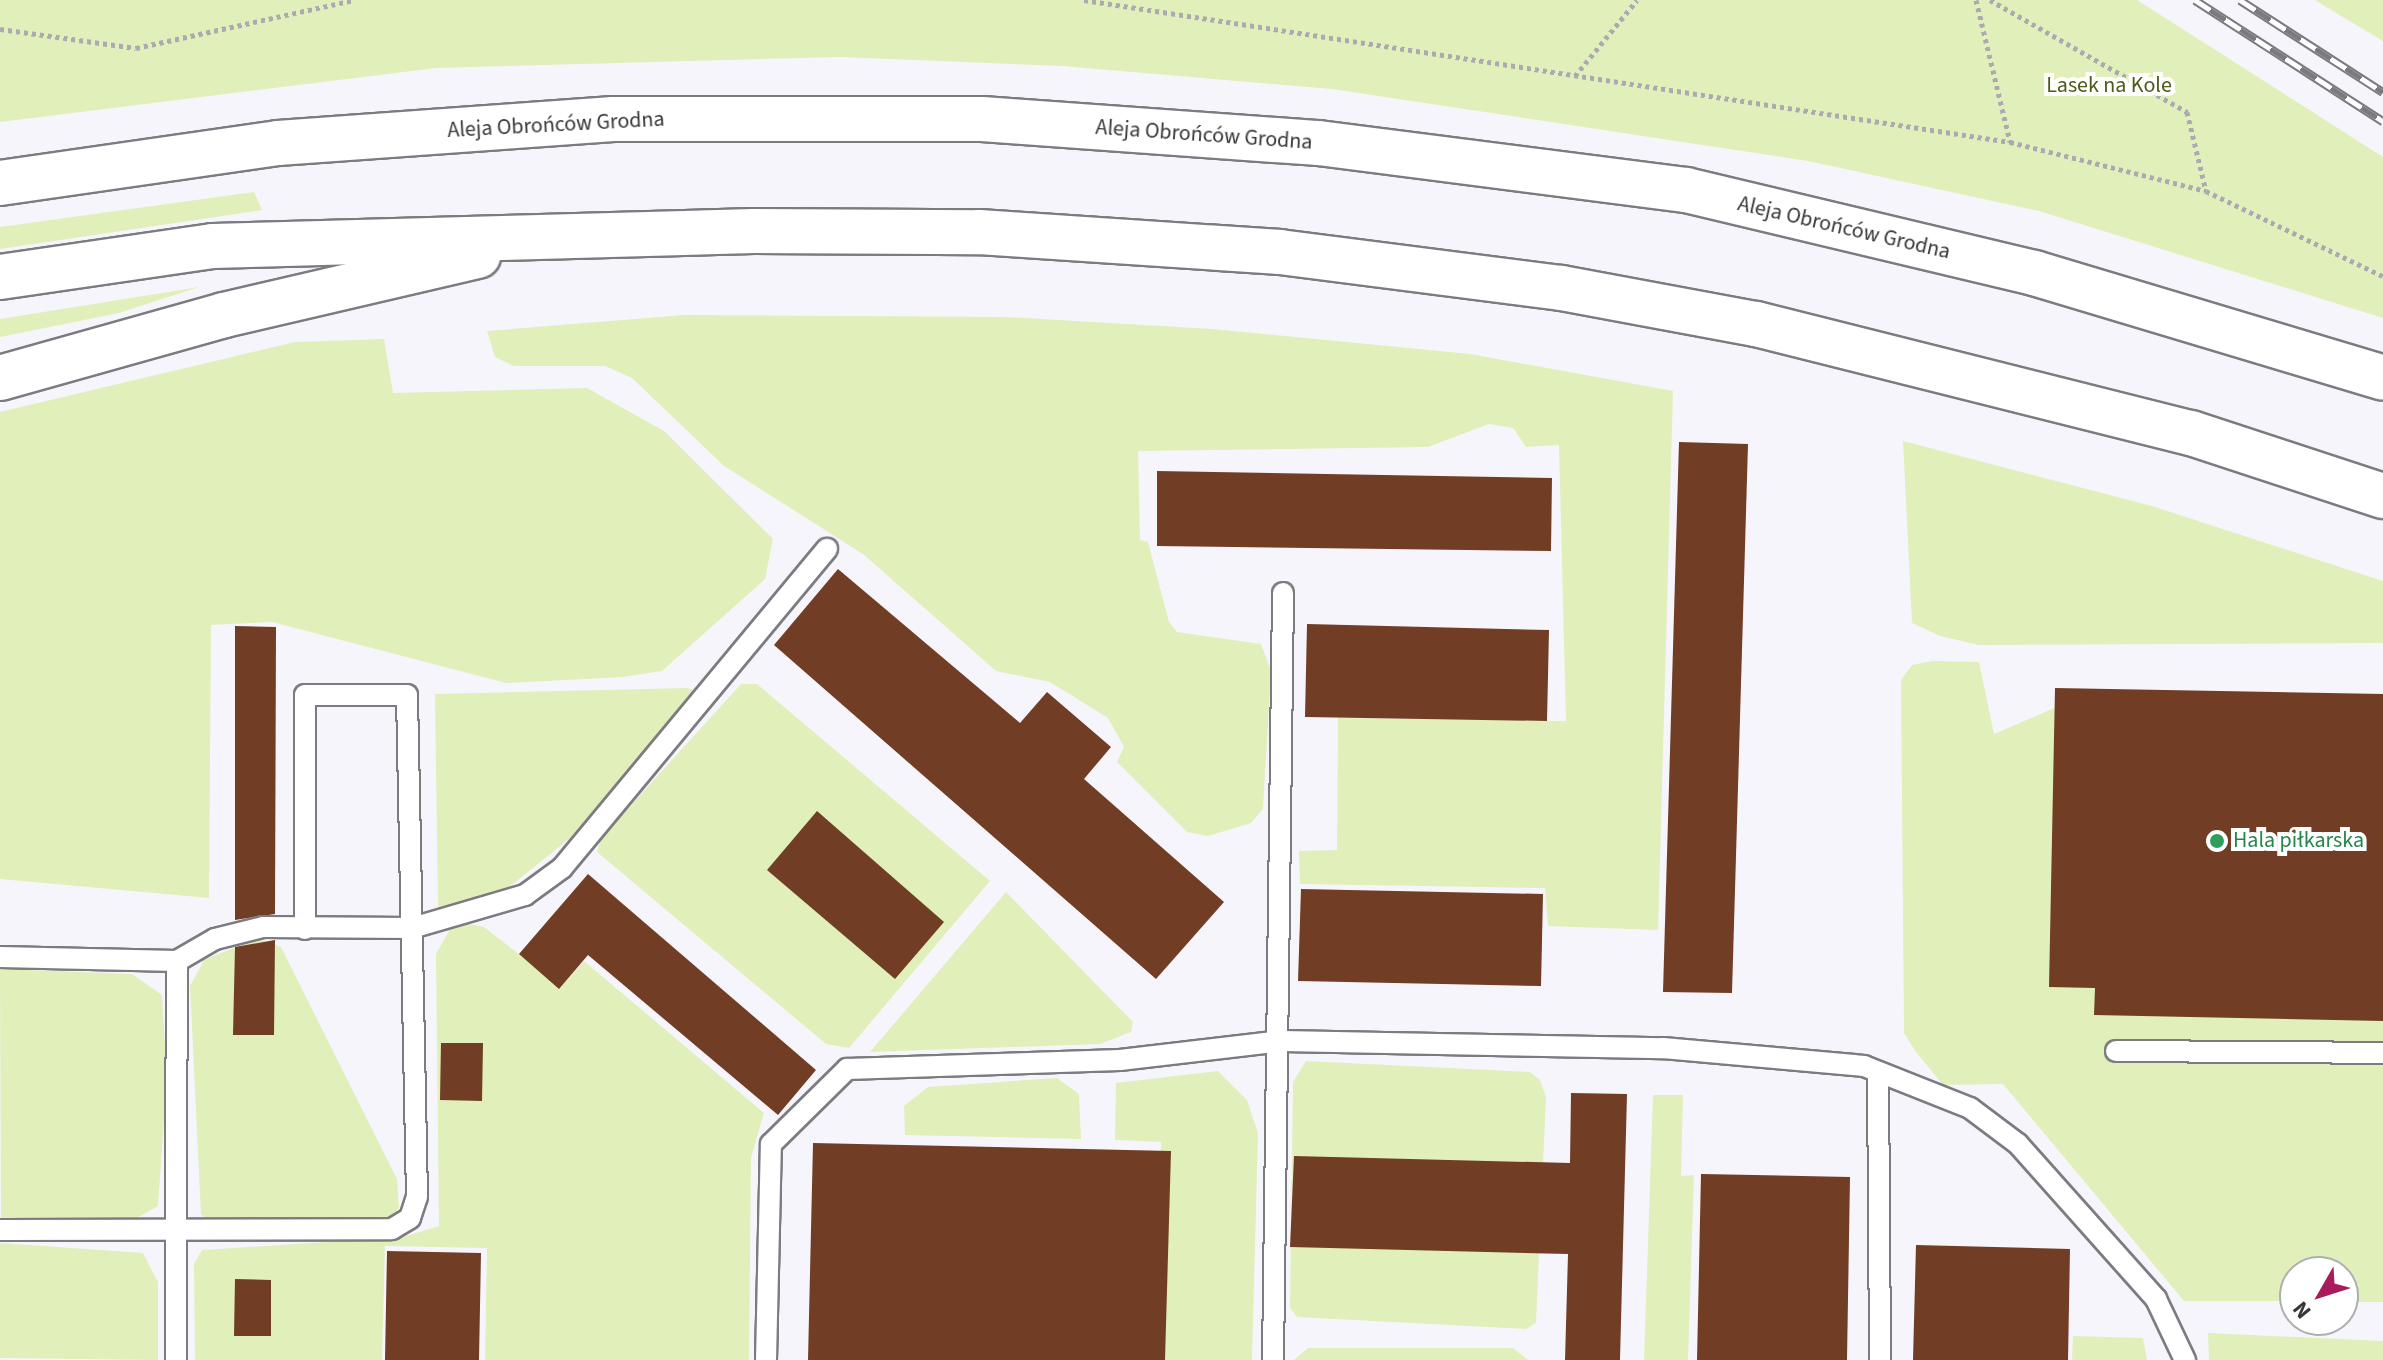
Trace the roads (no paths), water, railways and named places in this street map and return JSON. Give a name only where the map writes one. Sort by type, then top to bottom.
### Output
[{"type":"highway","name":"Aleja Obrońców Grodna","points":[[0,183],[278,143],[613,119],[982,119],[1319,143],[1686,190],[2034,273],[2383,378]]},
{"type":"highway","points":[[0,277],[213,246],[576,235],[979,232],[1280,252],[1561,288],[1951,369],[2191,433],[2383,496]]},
{"type":"highway","points":[[0,378],[224,315],[576,235]]},
{"type":"highway","points":[[0,354],[224,315]]},
{"type":"lane","points":[[0,957],[177,961],[215,939],[263,927],[412,928],[525,895],[562,868],[827,549]]},
{"type":"lane","points":[[1273,1360],[1282,1041],[1283,593]]},
{"type":"lane","points":[[0,1230],[176,1233],[392,1229],[410,1218],[417,1197],[407,695],[305,695],[305,929]]},
{"type":"lane","points":[[176,1360],[177,961]]},
{"type":"lane","points":[[766,1360],[771,1144],[847,1069],[1120,1060],[1282,1041],[1663,1048],[1878,1072],[1970,1108],[2018,1144],[2156,1299],[2185,1360]]},
{"type":"lane","points":[[2116,1051],[2383,1053]]},
{"type":"lane","points":[[1878,1072],[1880,1360]]},
{"type":"railway","points":[[2195,0],[2383,121]]},
{"type":"railway","points":[[2240,0],[2383,92]]},
{"type":"place","name":"Hala piłkarska","points":[[2217,841]]},
{"type":"park label","name":"Lasek na Kole","points":[[2109,86]]}]
